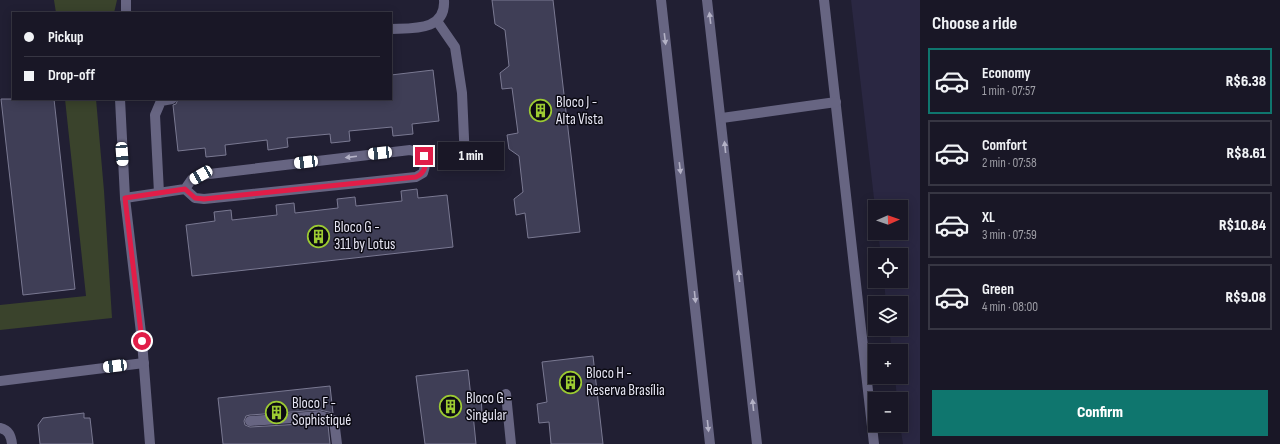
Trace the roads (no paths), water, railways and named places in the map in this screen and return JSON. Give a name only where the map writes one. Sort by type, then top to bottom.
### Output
[{"type":"street","points":[[392,29],[428,26],[437,21],[442,14],[444,0]]},
{"type":"street","points":[[661,0],[692,269],[710,444]]},
{"type":"street","points":[[707,0],[722,118],[757,444]]},
{"type":"street","points":[[824,0],[874,444]]},
{"type":"street","points":[[437,21],[455,47],[462,93],[465,161]]},
{"type":"street","points":[[120,100],[125,198],[140,321],[150,444]]},
{"type":"street","points":[[159,193],[155,115],[161,101],[166,100]]},
{"type":"street","points":[[722,118],[836,102]]},
{"type":"street","points":[[125,198],[185,189],[192,179],[201,175],[410,150],[420,152],[426,161],[423,173],[416,177],[204,199],[195,198],[185,189]]},
{"type":"street","points":[[0,380],[144,363]]},
{"type":"street","points":[[506,394],[511,444]]},
{"type":"street","points":[[250,421],[320,416],[334,420],[337,444]]},
{"type":"street","points":[[0,428],[7,431],[11,436],[12,444]]},
{"type":"place","name":"Bloco J - Alta Vista","points":[[541,111]]},
{"type":"place","name":"Bloco G - 311 by Lotus","points":[[319,236]]},
{"type":"place","name":"Bloco H - Reserva Brasília","points":[[570,382]]},
{"type":"place","name":"Bloco G - Singular","points":[[451,407]]},
{"type":"place","name":"Bloco F - Sophistiqué","points":[[276,412]]}]
